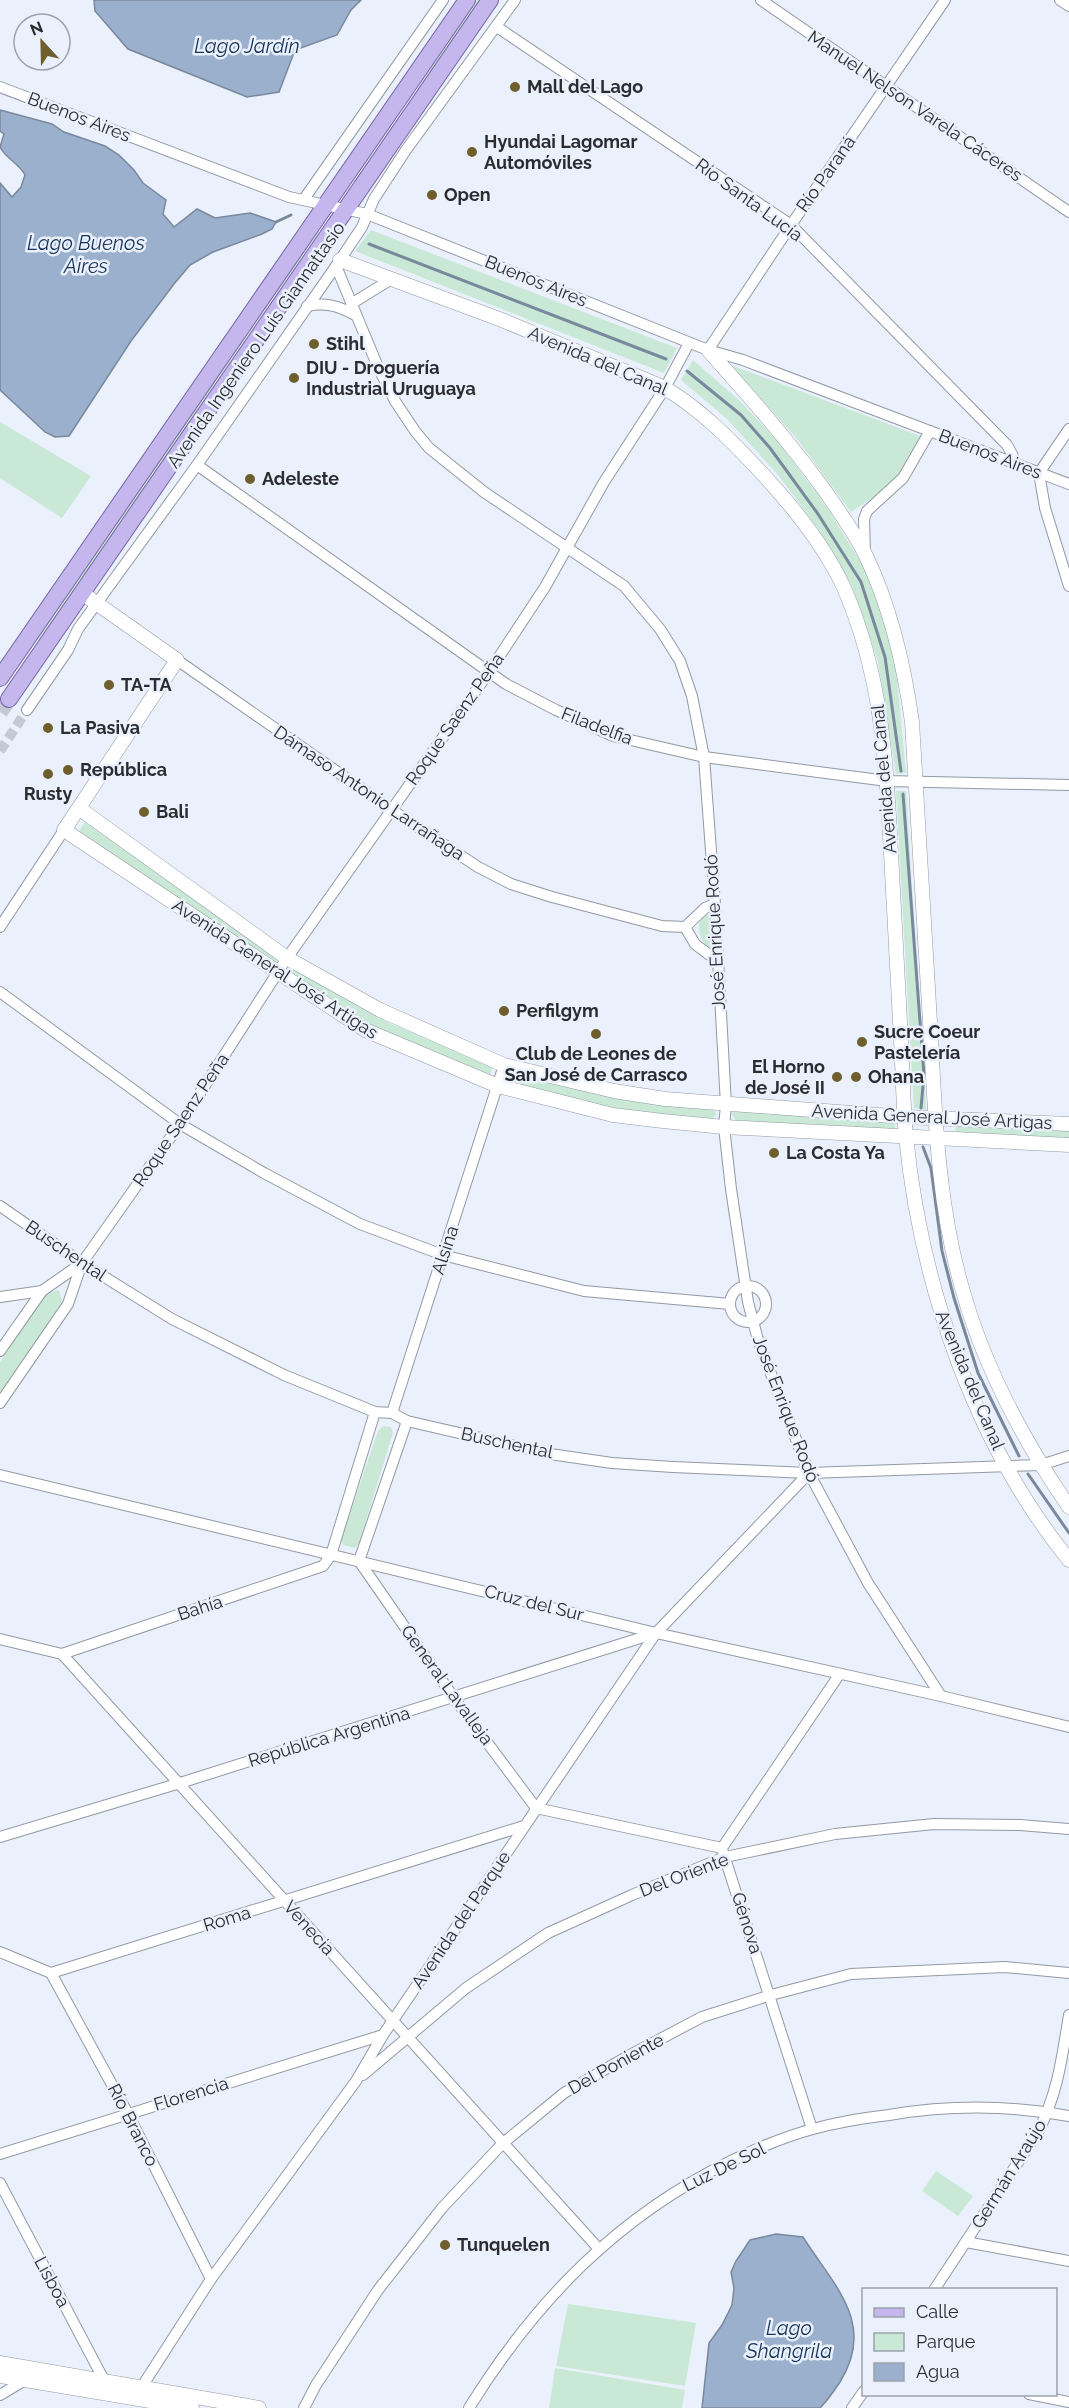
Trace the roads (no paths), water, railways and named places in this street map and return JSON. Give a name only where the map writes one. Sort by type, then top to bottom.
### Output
[{"type":"main road","name":"Avenida Ingeniero Luis Giannattasio","points":[[0,678],[467,0]]},
{"type":"main road","name":"Avenida Ingeniero Luis Giannattasio","points":[[9,699],[490,0]]},
{"type":"street","points":[[304,199],[443,0]]},
{"type":"street","name":"Avenida Ingeniero Luis Giannattasio","points":[[27,710],[68,650],[78,628],[98,604],[338,263],[362,227],[367,214],[406,150],[515,0]]},
{"type":"street","name":"Manuel Nelson Varela Cáceres","points":[[761,0],[1069,212]]},
{"type":"street","name":"Río Paraná","points":[[708,350],[790,225],[945,0]]},
{"type":"street","points":[[1060,0],[1069,6]]},
{"type":"street","name":"Río Santa Lucía","points":[[497,27],[790,225],[1000,439],[1013,456],[1016,465]]},
{"type":"street","name":"Buenos Aires","points":[[0,87],[289,197],[326,203],[367,214],[689,343],[743,360],[1069,484]]},
{"type":"street","points":[[401,129],[406,150]]},
{"type":"street","name":"Avenida del Canal","points":[[338,263],[502,320],[665,388],[720,429],[773,485],[820,544],[842,585],[872,667],[880,711],[887,781],[906,1137],[922,1241],[936,1296],[956,1357],[1006,1465],[1030,1506],[1069,1560]]},
{"type":"street","name":"José Enrique Rodó","points":[[338,263],[353,310],[395,400],[414,431],[429,448],[484,492],[624,586],[660,629],[680,661],[692,696],[704,757],[726,1105],[724,1127],[753,1322],[808,1473],[868,1583],[941,1696]]},
{"type":"street","points":[[307,306],[319,304],[353,310],[390,280]]},
{"type":"street","name":"Roque Saenz Peña","points":[[0,1403],[68,1304],[82,1263],[180,1124],[287,958],[489,672],[545,587],[604,482],[665,388],[689,343]]},
{"type":"street","name":"Avenida del Canal","points":[[708,350],[803,461],[843,517],[865,552],[885,602],[907,683],[912,722],[935,1118],[949,1236],[962,1288],[998,1386],[1041,1465],[1069,1508]]},
{"type":"street","points":[[1069,429],[1039,473],[1045,508],[1069,586]]},
{"type":"street","points":[[865,552],[864,519],[867,510],[903,478],[930,431]]},
{"type":"street","name":"Filadelfia","points":[[197,465],[506,684],[613,736],[704,757],[887,781],[1069,785]]},
{"type":"street","name":"Dámaso Antonio Larrañaga","points":[[82,593],[392,810],[478,867],[511,884],[613,914],[662,926],[685,927]]},
{"type":"street","points":[[0,927],[177,660]]},
{"type":"street","name":"Avenida General José Artigas","points":[[80,809],[287,958],[380,1010],[504,1065],[614,1091],[726,1105],[1069,1125]]},
{"type":"street","name":"Avenida General José Artigas","points":[[64,830],[365,1030],[498,1086],[613,1115],[724,1127],[1069,1145]]},
{"type":"street","points":[[715,904],[705,908],[685,927],[695,944],[716,960]]},
{"type":"street","points":[[0,992],[180,1124],[264,1173],[360,1224],[443,1255],[584,1291],[730,1305]]},
{"type":"street","name":"Alsina","points":[[392,1413],[504,1065]]},
{"type":"street","name":"Buschental","points":[[0,1206],[82,1263],[172,1319],[284,1375],[375,1412],[392,1413],[407,1421],[550,1454],[612,1463],[808,1473],[1041,1465],[1069,1456]]},
{"type":"street","name":"Roque Saenz Peña","points":[[0,1351],[42,1291],[82,1263]]},
{"type":"street","points":[[746,1286],[759,1290],[766,1301],[764,1314],[753,1322],[747,1323],[735,1317],[730,1305],[734,1292],[746,1286]]},
{"type":"street","points":[[0,1297],[42,1291]]},
{"type":"street","points":[[332,1555],[375,1412]]},
{"type":"street","points":[[359,1561],[407,1421]]},
{"type":"street","name":"Avenida del Parque","points":[[138,2398],[211,2280],[356,2081],[383,2035],[656,1633],[808,1473]]},
{"type":"street","name":"Cruz del Sur","points":[[0,1475],[656,1633],[941,1696],[1069,1727]]},
{"type":"street","name":"Bahía","points":[[62,1654],[314,1570],[323,1566],[332,1555]]},
{"type":"street","name":"General Lavalleja","points":[[359,1561],[454,1698],[536,1808]]},
{"type":"street","name":"República Argentina","points":[[0,1837],[454,1698],[656,1633]]},
{"type":"street","points":[[0,1638],[62,1654]]},
{"type":"street","name":"Venecia","points":[[62,1654],[598,2249]]},
{"type":"street","points":[[536,1808],[723,1852],[839,1674]]},
{"type":"street","name":"Del Oriente","points":[[356,2081],[466,1988],[548,1934],[723,1852],[835,1834],[934,1824],[1020,1825],[1069,1829]]},
{"type":"street","name":"Roma","points":[[51,1973],[286,1902],[524,1826]]},
{"type":"street","name":"Génova","points":[[723,1852],[771,1995],[812,2129]]},
{"type":"street","points":[[0,1952],[51,1973]]},
{"type":"street","name":"Del Poniente","points":[[304,2408],[316,2385],[378,2290],[442,2208],[502,2144],[564,2093],[630,2055],[702,2018],[771,1995],[851,1974],[1005,1966],[1069,1972]]},
{"type":"street","name":"Río Branco","points":[[51,1973],[128,2114],[211,2280]]},
{"type":"street","name":"Germán Araújo","points":[[935,2288],[1038,2132],[1048,2112],[1055,2093],[1069,2014]]},
{"type":"street","name":"Florencia","points":[[0,2154],[383,2035]]},
{"type":"street","name":"Luz De Sol","points":[[469,2408],[527,2327],[598,2249],[654,2205],[695,2179],[756,2149],[812,2129],[856,2119],[943,2108],[977,2107],[1048,2112],[1069,2116]]},
{"type":"street","name":"Lisboa","points":[[0,2183],[105,2382]]},
{"type":"street","points":[[966,2242],[1069,2261]]},
{"type":"street","points":[[0,2363],[105,2382],[138,2398],[259,2408]]},
{"type":"street","points":[[0,2376],[192,2408]]},
{"type":"street","points":[[0,2395],[25,2380]]},
{"type":"street","points":[[852,2408],[862,2394]]},
{"type":"street","points":[[1039,2396],[1069,2402]]},
{"type":"water","name":"Lago Jardín","points":[[94,0],[361,0],[351,10],[337,35],[295,50],[279,92],[247,97],[128,49],[95,11]]},
{"type":"water","name":"Lago Buenos Aires","points":[[0,110],[52,124],[64,132],[105,146],[119,155],[143,183],[166,200],[163,214],[174,227],[197,209],[215,218],[250,213],[276,222],[272,229],[262,234],[213,252],[190,265],[131,341],[69,436],[55,437],[45,432],[0,390],[0,183],[12,197],[21,187],[25,175],[0,147],[4,134],[0,131]]},
{"type":"water","name":"Lago Shangrila","points":[[776,2234],[803,2237],[838,2288],[847,2305],[852,2323],[854,2341],[850,2361],[840,2382],[820,2408],[702,2408],[709,2343],[722,2325],[732,2305],[734,2288],[731,2272],[750,2240]]},
{"type":"waterway","points":[[276,222],[291,215]]},
{"type":"waterway","points":[[369,244],[666,359]]},
{"type":"waterway","points":[[687,371],[741,415],[770,448],[818,514],[861,582],[885,657],[901,771]]},
{"type":"waterway","points":[[903,794],[924,1075],[921,1108]]},
{"type":"waterway","points":[[923,1147],[931,1168],[942,1251],[954,1298],[978,1373],[1019,1456]]},
{"type":"waterway","points":[[1028,1474],[1069,1533]]},
{"type":"tunnel","points":[[0,712],[9,699]]},
{"type":"tunnel","points":[[0,751],[27,710]]},
{"type":"place","name":"Mall del Lago","points":[[515,87]]},
{"type":"place","name":"Hyundai Lagomar Automóviles","points":[[472,152]]},
{"type":"place","name":"Open","points":[[432,195]]},
{"type":"place","name":"Stihl","points":[[314,344]]},
{"type":"place","name":"DIU - Droguería Industrial Uruguaya","points":[[294,378]]},
{"type":"place","name":"Adeleste","points":[[250,479]]},
{"type":"place","name":"TA-TA","points":[[109,685]]},
{"type":"place","name":"La Pasiva","points":[[48,728]]},
{"type":"place","name":"República","points":[[68,770]]},
{"type":"place","name":"Rusty","points":[[48,774]]},
{"type":"place","name":"Bali","points":[[144,812]]},
{"type":"place","name":"Perfilgym","points":[[504,1011]]},
{"type":"place","name":"Club de Leones de San José de Carrasco","points":[[596,1034]]},
{"type":"place","name":"Sucre Coeur Pastelería","points":[[862,1042]]},
{"type":"place","name":"El Horno de José II","points":[[837,1077]]},
{"type":"place","name":"Ohana","points":[[856,1077]]},
{"type":"place","name":"La Costa Ya","points":[[774,1153]]},
{"type":"place","name":"Tunquelen","points":[[445,2245]]}]
